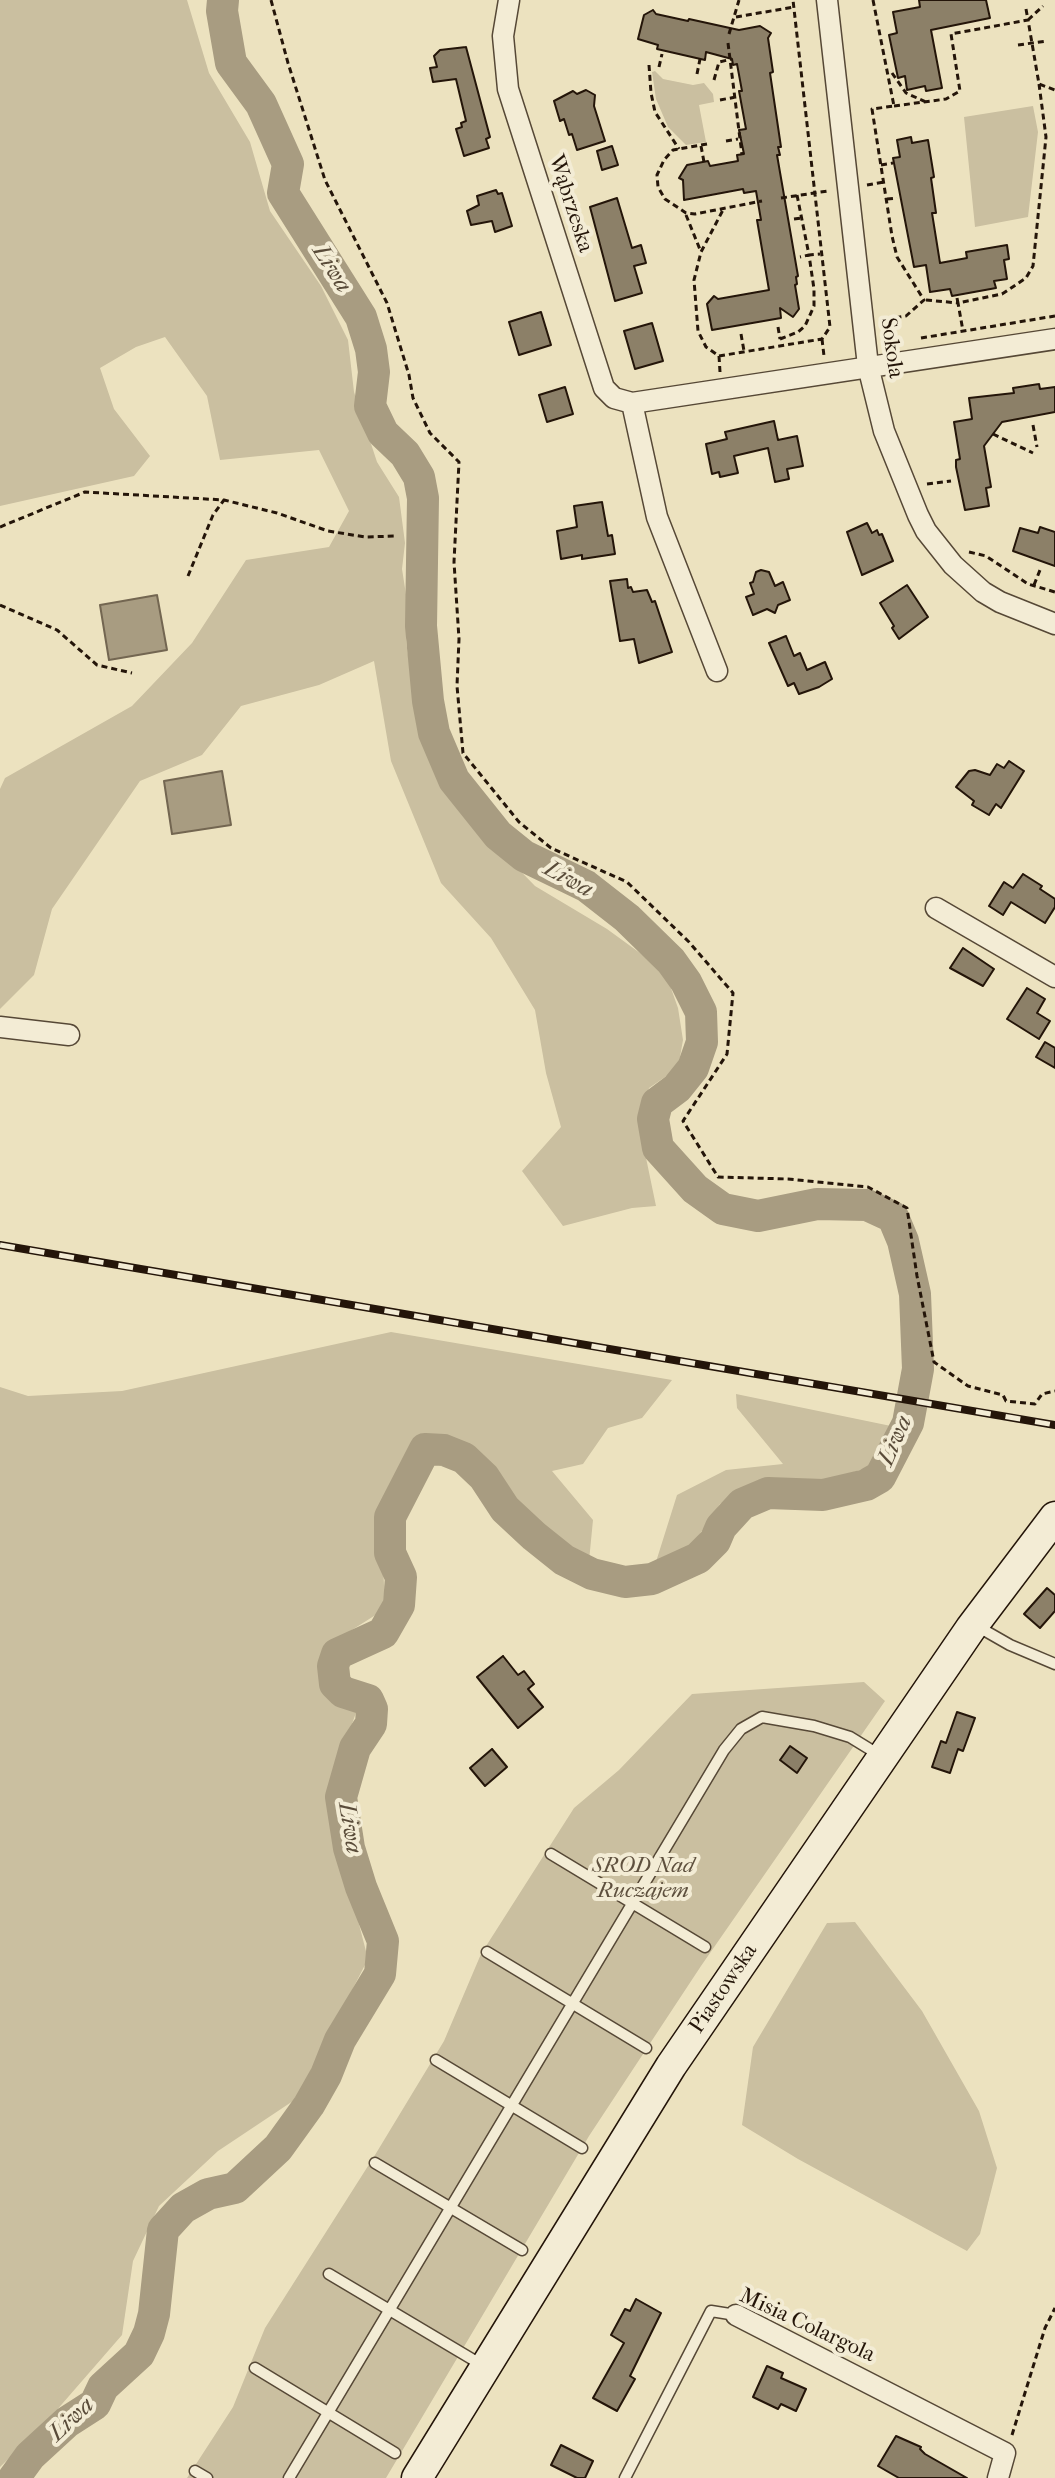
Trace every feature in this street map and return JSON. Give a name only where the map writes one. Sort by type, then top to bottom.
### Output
[{"type":"street","name":"Wąbrzeska","points":[[509,0],[503,36],[508,89],[604,388],[614,398],[632,403]]},
{"type":"street","name":"Sokola","points":[[827,0],[868,366],[884,431],[918,515],[953,565],[983,592],[1017,610],[1055,624]]},
{"type":"street","points":[[717,671],[657,517],[632,403],[868,366],[900,351],[1055,339]]},
{"type":"street","points":[[936,908],[1055,977]]},
{"type":"street","points":[[0,1027],[69,1035]]},
{"type":"street","name":"Piastowska","points":[[417,2478],[671,2066],[974,1624],[1055,1517]]},
{"type":"street","name":"Misia Colargola","points":[[736,2315],[1005,2453]]},
{"type":"street","points":[[998,2478],[1005,2453]]},
{"type":"lane","points":[[974,1624],[1010,1645],[1055,1664]]},
{"type":"lane","points":[[289,2478],[724,1750],[741,1729],[762,1717],[814,1726],[857,1740],[882,1757]]},
{"type":"lane","points":[[551,1854],[705,1947]]},
{"type":"lane","points":[[487,1952],[646,2048]]},
{"type":"lane","points":[[436,2060],[582,2148]]},
{"type":"lane","points":[[375,2163],[522,2250]]},
{"type":"lane","points":[[329,2274],[486,2367]]},
{"type":"lane","name":"Misia Colargola","points":[[625,2478],[711,2311],[736,2315]]},
{"type":"lane","points":[[255,2368],[395,2453]]},
{"type":"lane","points":[[195,2471],[207,2478]]},
{"type":"path","points":[[271,0],[325,180],[387,303],[413,398],[430,433],[459,462],[454,562],[459,639],[457,686],[463,753],[519,822],[551,848],[627,882],[689,942],[733,993],[727,1054],[683,1121],[718,1177],[788,1179],[868,1187],[907,1208],[934,1362],[968,1386],[1003,1395],[1006,1401],[1035,1404],[1042,1394],[1055,1391]]},
{"type":"path","points":[[729,34],[739,0]]},
{"type":"path","points":[[873,0],[892,73],[894,106]]},
{"type":"path","points":[[736,17],[794,2],[830,327],[822,339],[823,350]]},
{"type":"path","points":[[953,33],[1028,20],[1043,6]]},
{"type":"path","points":[[830,327],[906,316],[924,300],[992,296],[1014,288],[1026,278],[1036,252],[1046,137],[1026,9]]},
{"type":"path","points":[[985,21],[986,27]]},
{"type":"path","points":[[924,300],[897,257],[872,109],[946,99],[960,91],[951,27]]},
{"type":"path","points":[[881,40],[888,40]]},
{"type":"path","points":[[1018,45],[1047,41]]},
{"type":"path","points":[[728,43],[742,155]]},
{"type":"path","points":[[659,67],[662,54]]},
{"type":"path","points":[[697,74],[700,59]]},
{"type":"path","points":[[714,80],[719,62],[731,60]]},
{"type":"path","points":[[649,65],[655,112],[679,149]]},
{"type":"path","points":[[892,73],[906,93],[926,102]]},
{"type":"path","points":[[1039,84],[1055,90]]},
{"type":"path","points":[[720,100],[734,97]]},
{"type":"path","points":[[726,141],[738,136]]},
{"type":"path","points":[[701,252],[686,213],[665,199],[658,187],[657,175],[673,150],[707,144]]},
{"type":"path","points":[[700,145],[704,162]]},
{"type":"path","points":[[881,165],[893,163]]},
{"type":"path","points":[[781,198],[835,190]]},
{"type":"path","points":[[780,339],[798,332],[810,318],[814,289],[797,195]]},
{"type":"path","points":[[887,199],[897,198]]},
{"type":"path","points":[[686,213],[762,201]]},
{"type":"path","points":[[724,208],[701,252],[694,280],[698,331],[706,347],[719,356],[822,339]]},
{"type":"path","points":[[794,219],[802,218]]},
{"type":"path","points":[[893,242],[900,242]]},
{"type":"path","points":[[800,257],[821,254]]},
{"type":"path","points":[[991,289],[992,296]]},
{"type":"path","points":[[957,300],[963,331]]},
{"type":"path","points":[[890,319],[893,338],[900,351],[963,331],[1055,316]]},
{"type":"path","points":[[778,327],[781,345]]},
{"type":"path","points":[[741,334],[744,351]]},
{"type":"path","points":[[719,356],[721,369]]},
{"type":"path","points":[[1033,425],[1037,447]]},
{"type":"path","points":[[993,434],[1033,453]]},
{"type":"path","points":[[922,485],[951,481]]},
{"type":"path","points":[[0,527],[85,492],[224,500],[277,513],[328,531],[365,537],[396,536]]},
{"type":"path","points":[[188,576],[213,515],[224,500]]},
{"type":"path","points":[[958,550],[986,556],[1034,585],[1055,592]]},
{"type":"path","points":[[1034,585],[1040,570]]},
{"type":"path","points":[[0,605],[57,630],[97,665],[132,673]]},
{"type":"path","points":[[1005,2453],[1045,2328],[1055,2308]]},
{"type":"green space","points":[[0,0],[187,0],[209,73],[250,142],[270,211],[321,286],[348,340],[354,392],[377,462],[399,497],[405,543],[402,569],[411,676],[421,722],[439,770],[462,811],[535,886],[607,929],[667,977],[678,1008],[683,1040],[678,1068],[649,1088],[639,1124],[656,1206],[632,1208],[563,1226],[522,1171],[561,1127],[546,1073],[535,1010],[491,938],[441,883],[391,761],[374,661],[319,685],[241,706],[202,755],[140,781],[52,909],[34,975],[0,1009],[0,789],[5,778],[132,706],[192,643],[246,560],[329,547],[349,511],[319,450],[220,460],[207,396],[165,337],[136,347],[100,368],[114,409],[150,456],[134,476],[0,506]]},
{"type":"green space","points":[[655,71],[663,79],[693,85],[704,83],[713,94],[714,102],[699,105],[706,142],[686,145],[668,127],[656,99],[652,72]]},
{"type":"green space","points":[[1033,106],[1038,132],[1028,217],[975,227],[964,117]]},
{"type":"green space","points":[[391,1332],[672,1380],[642,1418],[608,1428],[583,1464],[552,1471],[593,1520],[589,1561],[521,1510],[486,1458],[435,1437],[412,1444],[381,1516],[385,1609],[325,1647],[324,1691],[358,1707],[326,1797],[368,1959],[296,2099],[218,2151],[159,2206],[133,2261],[122,2335],[49,2419],[0,2467],[0,1387],[28,1396],[122,1391]]},
{"type":"green space","points":[[736,1394],[891,1426],[871,1466],[811,1487],[764,1484],[720,1504],[689,1550],[655,1565],[677,1495],[726,1470],[783,1464],[737,1408]]},
{"type":"green space","name":"SROD Nad Ruczajem","points":[[864,1682],[885,1701],[701,1966],[589,2136],[386,2478],[187,2478],[233,2407],[265,2328],[444,2041],[481,1954],[574,1808],[619,1770],[692,1694]]},
{"type":"green space","points":[[855,1922],[922,2011],[979,2111],[997,2168],[980,2234],[967,2251],[742,2125],[753,2047],[827,1923]]},
{"type":"shaded area","points":[[157,595],[167,650],[109,660],[100,605]]},
{"type":"shaded area","points":[[222,771],[231,825],[172,834],[164,781]]},
{"type":"building","points":[[919,0],[986,0],[990,18],[931,30],[942,88],[926,91],[925,86],[907,90],[905,76],[898,78],[889,35],[897,33],[893,12],[920,7]]},
{"type":"building","points":[[653,10],[656,14],[739,30],[760,26],[771,33],[768,38],[773,72],[770,73],[781,147],[778,147],[780,155],[777,155],[798,276],[795,285],[799,309],[793,317],[780,308],[781,318],[712,330],[707,304],[714,296],[718,299],[769,290],[757,220],[761,220],[756,191],[744,193],[743,189],[684,200],[683,180],[679,178],[687,165],[708,161],[710,166],[738,161],[737,155],[744,154],[739,130],[746,129],[739,91],[742,91],[737,64],[733,65],[732,59],[706,52],[705,60],[657,49],[658,45],[638,39],[644,15]]},
{"type":"building","points":[[466,47],[490,137],[486,139],[489,148],[464,156],[456,129],[466,121],[456,79],[433,82],[430,68],[437,67],[434,56],[440,50]]},
{"type":"building","points":[[586,90],[595,95],[594,106],[605,141],[577,150],[564,119],[560,121],[554,101],[573,91],[577,94]]},
{"type":"building","points":[[911,137],[912,143],[928,140],[936,213],[932,213],[940,263],[967,258],[966,252],[1007,245],[1009,259],[1004,260],[1007,279],[994,281],[996,288],[952,296],[950,289],[930,292],[926,265],[914,267],[893,158],[900,157],[897,140]]},
{"type":"building","points":[[612,146],[618,165],[602,170],[597,151]]},
{"type":"building","points":[[496,190],[498,194],[502,193],[512,226],[495,232],[492,221],[471,225],[467,211],[479,205],[477,196]]},
{"type":"building","points":[[617,198],[632,248],[641,245],[646,263],[634,266],[642,293],[615,301],[590,207]]},
{"type":"building","points":[[541,312],[551,345],[519,355],[509,322]]},
{"type":"building","points":[[652,323],[663,361],[635,369],[624,331]]},
{"type":"building","points":[[1039,384],[1040,389],[1055,387],[1055,412],[1002,422],[984,446],[991,487],[986,488],[989,506],[965,510],[956,467],[956,460],[960,459],[954,422],[972,419],[969,398],[1014,393],[1013,388]]},
{"type":"building","points":[[565,387],[573,414],[547,422],[539,395]]},
{"type":"building","points":[[774,421],[778,440],[797,436],[803,466],[787,469],[789,479],[775,482],[768,448],[734,456],[738,473],[720,477],[719,472],[712,474],[706,444],[727,439],[725,432]]},
{"type":"building","points":[[602,502],[608,536],[612,535],[615,554],[561,559],[557,531],[577,527],[574,506]]},
{"type":"building","points":[[867,523],[872,533],[877,530],[879,535],[882,534],[893,561],[862,575],[847,532]]},
{"type":"building","points":[[1040,527],[1055,532],[1055,566],[1013,551],[1020,528],[1038,533]]},
{"type":"building","points":[[756,572],[769,572],[775,586],[783,582],[790,600],[778,605],[775,613],[767,609],[753,615],[746,597],[754,594],[750,583]]},
{"type":"building","points":[[627,579],[628,588],[631,587],[633,592],[647,590],[652,602],[655,601],[672,652],[639,663],[634,639],[620,641],[610,581]]},
{"type":"building","points":[[907,585],[928,617],[899,639],[880,603]]},
{"type":"building","points":[[786,636],[794,656],[800,653],[807,670],[825,662],[832,679],[799,694],[794,683],[788,686],[769,643]]},
{"type":"building","points":[[1009,761],[1024,771],[1001,808],[996,804],[989,815],[972,805],[974,801],[956,787],[969,771],[990,775],[997,764],[1004,768]]},
{"type":"building","points":[[1023,874],[1055,899],[1055,907],[1045,923],[1011,902],[1003,915],[989,906],[1004,882],[1013,888]]},
{"type":"building","points":[[963,948],[994,969],[983,986],[950,968]]},
{"type":"building","points":[[1027,988],[1045,999],[1037,1013],[1050,1021],[1039,1039],[1007,1019]]},
{"type":"building","points":[[1045,1042],[1055,1048],[1055,1068],[1036,1057]]},
{"type":"building","points":[[1047,1588],[1055,1595],[1055,1611],[1040,1628],[1024,1614]]},
{"type":"building","points":[[503,1656],[518,1675],[524,1671],[534,1684],[528,1689],[543,1707],[518,1728],[477,1677]]},
{"type":"building","points":[[957,1712],[975,1718],[963,1751],[958,1749],[950,1773],[932,1767],[941,1741],[946,1743]]},
{"type":"building","points":[[790,1746],[807,1758],[797,1773],[780,1760]]},
{"type":"building","points":[[492,1749],[507,1767],[485,1786],[470,1768]]},
{"type":"building","points":[[636,2299],[661,2313],[630,2376],[635,2379],[617,2411],[593,2398],[624,2343],[611,2335],[625,2309],[630,2311]]},
{"type":"building","points":[[767,2366],[783,2373],[781,2378],[806,2389],[796,2411],[781,2404],[778,2409],[753,2397]]},
{"type":"building","points":[[896,2436],[921,2447],[925,2454],[967,2478],[899,2478],[878,2466]]},
{"type":"building","points":[[561,2445],[593,2461],[585,2478],[577,2478],[551,2465]]},
{"type":"waterway","name":"Liwa","points":[[14,2478],[30,2456],[67,2422],[95,2404],[103,2387],[139,2354],[154,2314],[163,2230],[183,2208],[208,2194],[235,2188],[278,2148],[309,2105],[326,2075],[340,2040],[380,1974],[383,1941],[349,1848],[341,1797],[355,1748],[371,1724],[372,1709],[368,1700],[343,1692],[335,1684],[333,1666],[337,1654],[383,1633],[399,1605],[401,1577],[390,1553],[390,1517],[425,1449],[444,1450],[464,1458],[484,1477],[505,1509],[564,1560],[592,1574],[625,1582],[652,1579],[698,1558],[715,1541],[721,1527],[742,1504],[768,1493],[823,1495],[866,1485],[880,1477],[908,1423],[918,1369],[915,1294],[903,1241],[893,1217],[867,1205],[817,1204],[758,1216],[723,1209],[695,1189],[658,1148],[653,1119],[657,1103],[677,1088],[693,1068],[702,1042],[701,1012],[686,982],[671,961],[627,918],[586,886],[524,856],[498,835],[454,780],[434,733],[428,701],[421,626],[423,498],[419,477],[405,454],[383,433],[370,406],[374,372],[361,317],[283,193],[288,164],[261,104],[231,63],[223,0]]},
{"type":"railway","points":[[0,1245],[1055,1425]]}]
